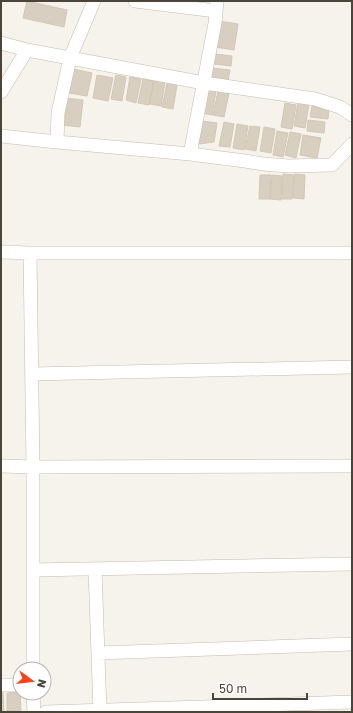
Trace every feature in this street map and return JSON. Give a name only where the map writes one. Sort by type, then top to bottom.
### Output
[{"type":"street","points":[[57,142],[58,113],[70,58],[94,1]]},
{"type":"street","points":[[135,1],[216,6],[215,23],[190,154]]},
{"type":"street","points":[[1,43],[27,50],[204,82],[316,99],[340,106],[352,115]]},
{"type":"street","points":[[1,92],[27,50]]},
{"type":"street","points":[[1,136],[190,154],[288,166],[332,165],[352,144]]},
{"type":"street","points":[[1,252],[352,253]]},
{"type":"street","points":[[30,253],[33,467],[33,661]]},
{"type":"street","points":[[32,374],[352,366]]},
{"type":"street","points":[[1,466],[352,466]]},
{"type":"street","points":[[33,570],[352,564]]},
{"type":"street","points":[[95,568],[100,711]]},
{"type":"street","points":[[98,653],[352,644]]},
{"type":"street","points":[[1,685],[12,685]]},
{"type":"street","points":[[33,701],[34,712]]},
{"type":"street","points":[[46,712],[352,702]]},
{"type":"building","points":[[27,1],[67,10],[64,27],[23,18]]},
{"type":"building","points":[[219,21],[238,24],[234,50],[215,47]]},
{"type":"building","points":[[215,54],[232,56],[231,66],[214,64]]},
{"type":"building","points":[[212,68],[230,70],[228,81],[211,79]]},
{"type":"building","points":[[73,69],[92,73],[87,96],[69,93]]},
{"type":"building","points":[[97,75],[113,78],[108,101],[93,98]]},
{"type":"building","points":[[116,75],[126,77],[122,101],[111,99]]},
{"type":"building","points":[[130,77],[141,79],[136,103],[126,100]]},
{"type":"building","points":[[143,79],[154,81],[149,105],[138,103]]},
{"type":"building","points":[[154,80],[165,82],[161,106],[150,104]]},
{"type":"building","points":[[167,83],[177,85],[173,109],[162,107]]},
{"type":"building","points":[[206,89],[216,91],[212,115],[201,113]]},
{"type":"building","points":[[218,91],[229,93],[224,117],[213,115]]},
{"type":"building","points":[[65,98],[83,100],[80,127],[62,125]]},
{"type":"building","points":[[298,102],[309,104],[305,128],[294,126]]},
{"type":"building","points":[[285,103],[296,105],[292,129],[281,127]]},
{"type":"building","points":[[312,106],[329,108],[328,119],[310,117]]},
{"type":"building","points":[[308,120],[325,122],[324,133],[307,131]]},
{"type":"building","points":[[202,121],[217,123],[214,142],[199,144]]},
{"type":"building","points":[[224,122],[234,124],[230,147],[219,146]]},
{"type":"building","points":[[237,124],[248,126],[244,150],[233,148]]},
{"type":"building","points":[[250,126],[260,127],[256,151],[245,149]]},
{"type":"building","points":[[264,127],[275,129],[271,153],[260,151]]},
{"type":"building","points":[[277,131],[288,133],[283,157],[273,155]]},
{"type":"building","points":[[290,132],[301,134],[296,158],[285,155]]},
{"type":"building","points":[[303,135],[321,138],[317,158],[300,155]]},
{"type":"building","points":[[283,174],[294,175],[292,199],[282,199]]},
{"type":"building","points":[[295,174],[305,175],[304,199],[293,198]]},
{"type":"building","points":[[260,175],[271,175],[270,199],[259,199]]},
{"type":"building","points":[[272,175],[282,176],[281,200],[270,199]]},
{"type":"building","points":[[1,692],[3,692],[4,712],[1,712]]},
{"type":"building","points":[[7,693],[12,693],[12,701],[20,701],[21,712],[7,712]]}]
